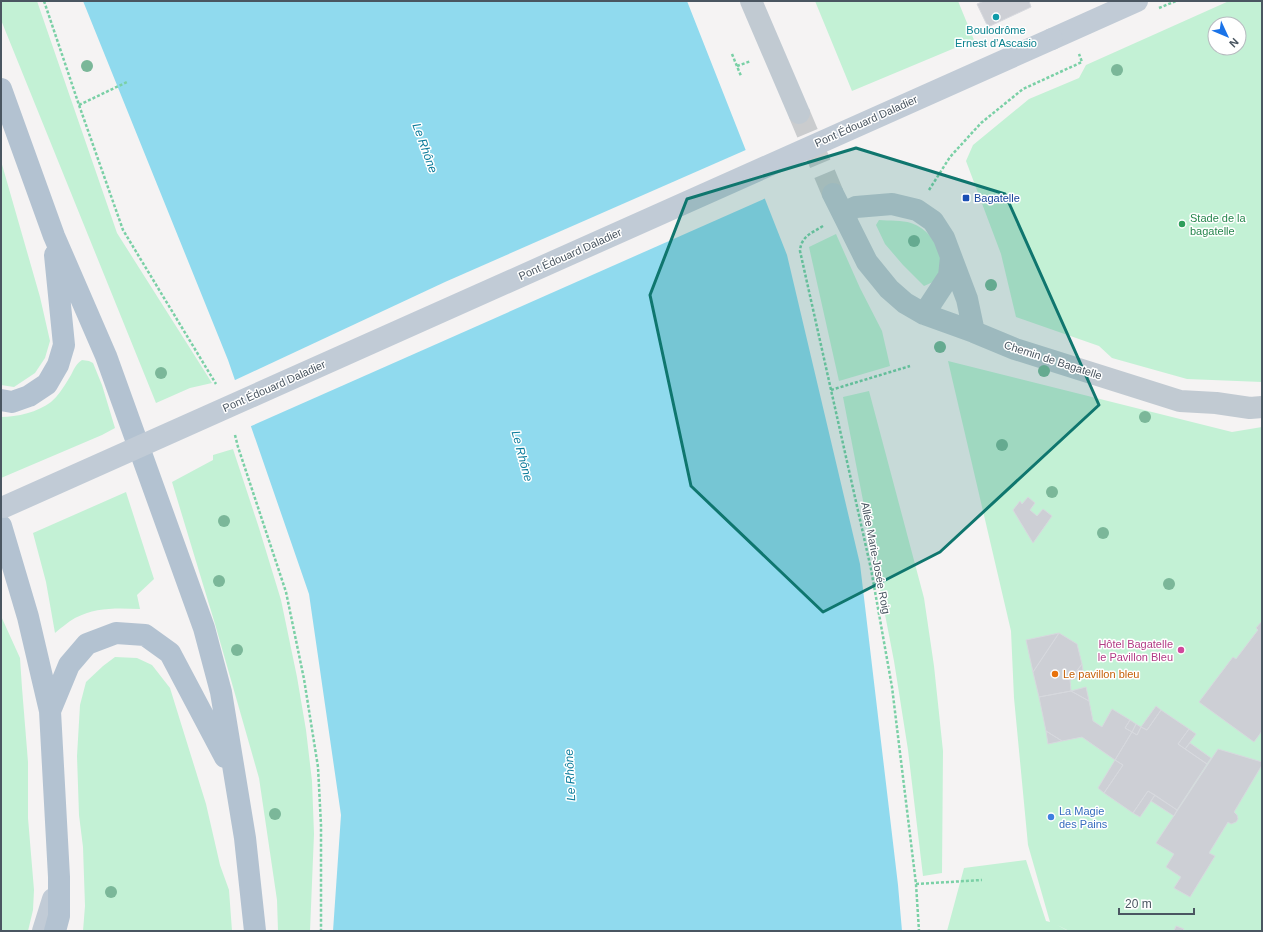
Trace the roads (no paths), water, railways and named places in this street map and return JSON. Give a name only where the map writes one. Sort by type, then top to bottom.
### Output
[{"type":"main road","name":"Pont Édouard Daladier","points":[[2,512],[1137,1]]},
{"type":"main road","points":[[1,89],[54,236],[106,356],[204,628],[221,692],[245,838],[256,931]]},
{"type":"main road","points":[[1,400],[12,402],[29,396],[47,384],[58,366],[64,344],[54,236]]},
{"type":"main road","points":[[2,512],[50,711],[59,876],[59,916],[55,931]]},
{"type":"main road","points":[[50,711],[69,665],[87,644],[116,634],[145,635],[170,654],[221,749],[236,782]]},
{"type":"main road","points":[[43,931],[46,925],[59,876]]},
{"type":"street","points":[[752,1],[799,113]]},
{"type":"street","name":"Chemin de Bagatelle","points":[[951,257],[944,238],[933,221],[917,210],[892,204],[856,207],[838,203],[867,262],[889,289],[905,302],[924,314],[1015,349],[1180,401],[1216,403],[1250,408],[1262,407]]},
{"type":"street","points":[[924,314],[948,276],[951,257]]},
{"type":"street","points":[[951,257],[967,299],[974,332]]},
{"type":"water","name":"Le Rhône","points":[[83,1],[687,1],[787,255],[860,564],[898,885],[902,931],[333,931],[341,815],[309,594],[228,360]]},
{"type":"tunnel","points":[[799,113],[833,194]]},
{"type":"place","name":"Boulodrôme Ernest d’Ascasio","points":[[996,17]]},
{"type":"place","name":"Bagatelle","points":[[966,198]]},
{"type":"place","name":"Stade de la bagatelle","points":[[1182,224]]},
{"type":"place","name":"Hôtel Bagatelle le Pavillon Bleu","points":[[1181,650]]},
{"type":"place","name":"Le pavillon bleu","points":[[1055,674]]},
{"type":"place","name":"La Magie des Pains","points":[[1051,817]]}]
